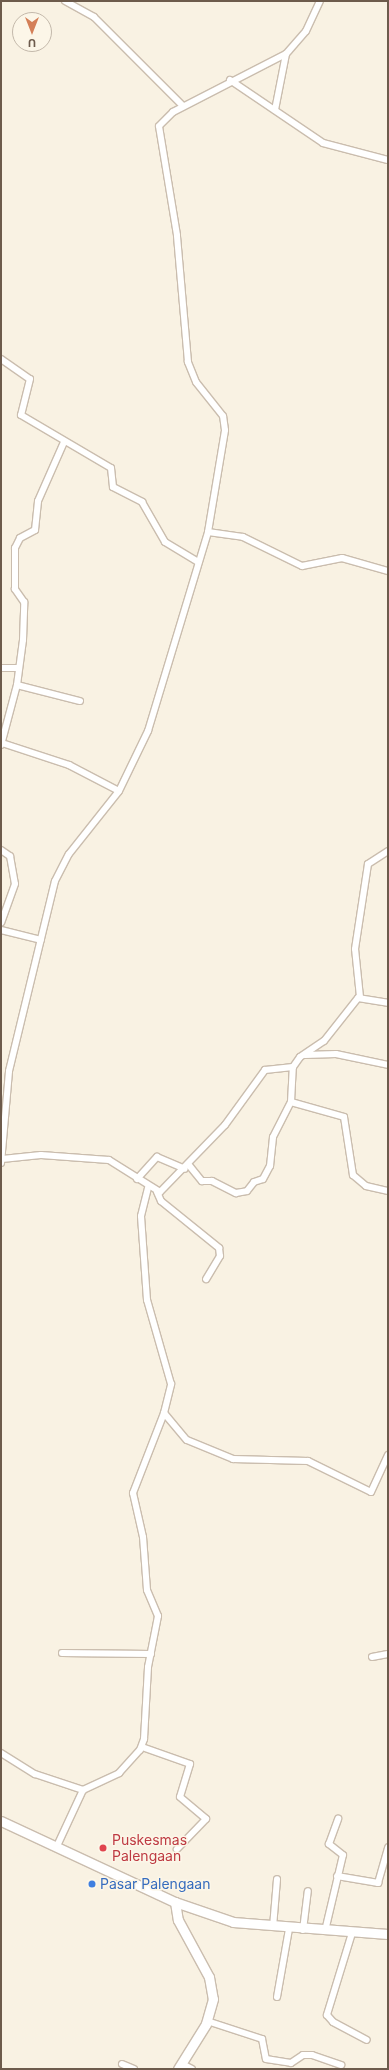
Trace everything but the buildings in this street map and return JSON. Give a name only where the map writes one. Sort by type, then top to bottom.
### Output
[{"type":"street","points":[[65,1],[94,17],[183,106]]},
{"type":"street","points":[[206,1279],[220,1256],[219,1248],[215,1242],[161,1201],[157,1192],[109,1160],[41,1155],[1,1161],[9,1071],[60,868],[119,791],[152,721],[208,532],[225,425],[217,407],[196,382],[188,362],[177,235],[159,133],[164,119],[183,106],[230,80],[286,54],[306,30],[320,1]]},
{"type":"street","points":[[275,110],[275,97],[286,54]]},
{"type":"street","points":[[230,80],[323,143],[388,160]]},
{"type":"street","points":[[1,358],[30,379],[22,415],[64,442],[111,468],[113,487],[142,502],[165,542],[198,562]]},
{"type":"street","points":[[64,442],[38,501],[35,530],[20,538],[15,548],[15,590],[24,602],[17,685],[1,744],[69,765],[119,791]]},
{"type":"street","points":[[208,532],[243,537],[302,566],[336,557],[388,571]]},
{"type":"street","points":[[1,668],[19,668]]},
{"type":"street","points":[[17,685],[80,701]]},
{"type":"street","points":[[1,850],[10,856],[15,884],[1,923]]},
{"type":"street","points":[[137,1178],[157,1157],[187,1166],[202,1181],[212,1181],[233,1192],[247,1191],[268,1171],[273,1137],[291,1102],[293,1067],[302,1055],[324,1041],[360,997],[355,950],[368,864],[388,851]]},
{"type":"street","points":[[1,930],[41,940]]},
{"type":"street","points":[[360,997],[388,1003]]},
{"type":"street","points":[[302,1055],[336,1054],[388,1065]]},
{"type":"street","points":[[157,1192],[187,1166],[225,1125],[264,1070],[293,1067]]},
{"type":"street","points":[[291,1102],[344,1117],[353,1175],[366,1186],[388,1191]]},
{"type":"street","points":[[57,1846],[83,1790],[119,1773],[142,1747],[151,1654],[158,1616],[147,1590],[143,1537],[133,1499],[164,1413],[171,1376],[149,1306],[142,1247],[141,1208],[148,1187]]},
{"type":"street","points":[[164,1413],[187,1440],[233,1459],[308,1461],[371,1492],[387,1459]]},
{"type":"street","points":[[62,1653],[151,1654]]},
{"type":"street","points":[[372,1656],[388,1654]]},
{"type":"street","points":[[142,1747],[190,1764],[180,1797],[206,1819],[177,1849]]},
{"type":"street","points":[[1,1753],[35,1774],[83,1790]]},
{"type":"street","points":[[324,1931],[343,1854],[329,1844],[338,1820]]},
{"type":"street","points":[[1,1822],[57,1846],[175,1902],[233,1922],[289,1929],[388,1934]]},
{"type":"street","points":[[337,1876],[378,1883],[388,1847]]},
{"type":"street","points":[[273,1927],[277,1879]]},
{"type":"street","points":[[303,1930],[308,1891]]},
{"type":"street","points":[[175,1902],[180,1925],[210,1981],[213,2003],[207,2021],[180,2066],[192,2069]]},
{"type":"street","points":[[277,1997],[289,1929]]},
{"type":"street","points":[[352,1933],[328,2015],[333,2022],[367,2040]]},
{"type":"street","points":[[207,2021],[262,2038],[266,2059],[291,2063],[303,2055],[312,2055],[341,2065]]},
{"type":"street","points":[[122,2064],[134,2069]]},
{"type":"place","name":"Puskesmas Palengaan","points":[[103,1848]]},
{"type":"place","name":"Pasar Palengaan","points":[[92,1884]]}]
